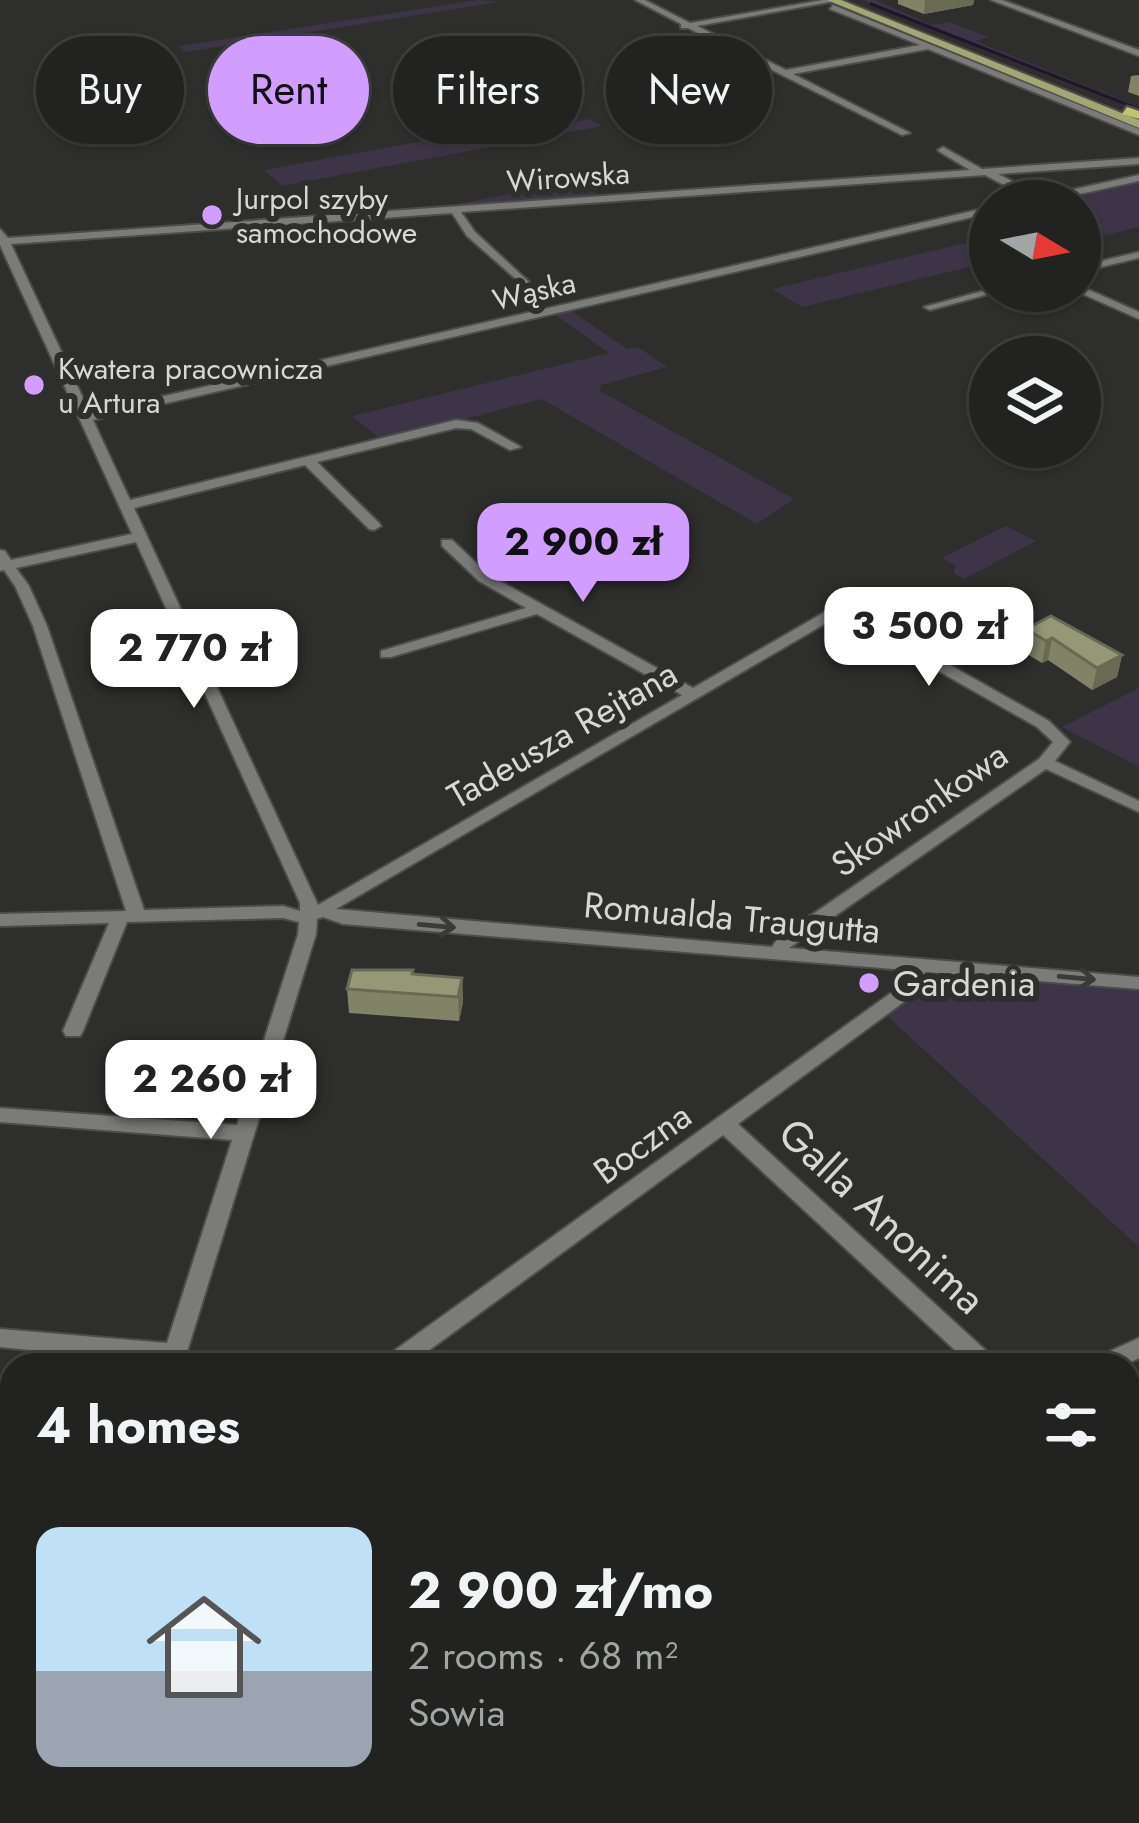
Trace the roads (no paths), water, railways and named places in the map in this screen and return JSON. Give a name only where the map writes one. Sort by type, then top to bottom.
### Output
[{"type":"main road","points":[[851,0],[1137,120]]},
{"type":"main road","points":[[834,2],[1137,120]]},
{"type":"street","points":[[639,0],[905,133]]},
{"type":"street","points":[[995,0],[1139,53]]},
{"type":"street","points":[[684,26],[806,2],[834,2],[929,46],[1137,120]]},
{"type":"street","points":[[784,73],[929,46]]},
{"type":"street","points":[[943,151],[1000,180]]},
{"type":"street","name":"Wirowska","points":[[2,239],[1139,161]]},
{"type":"street","points":[[1101,186],[1139,178]]},
{"type":"street","points":[[454,209],[471,234],[526,284]]},
{"type":"street","name":"Wąska","points":[[88,417],[969,215]]},
{"type":"street","points":[[2,239],[314,915],[175,1353]]},
{"type":"street","points":[[1101,264],[1139,255]]},
{"type":"street","points":[[930,307],[969,297]]},
{"type":"street","points":[[1101,299],[1139,316]]},
{"type":"street","points":[[128,505],[463,424],[515,447]]},
{"type":"street","points":[[308,461],[374,526]]},
{"type":"street","points":[[73,1031],[128,917],[40,626],[3,562],[142,536]]},
{"type":"street","points":[[447,543],[476,572],[694,695]]},
{"type":"street","name":"Tadeusza Rejtana","points":[[314,915],[845,607]]},
{"type":"street","name":"Skowronkowa","points":[[777,954],[784,942],[1061,747],[1058,734],[845,607]]},
{"type":"street","points":[[386,654],[537,609]]},
{"type":"street","points":[[1045,762],[1139,807]]},
{"type":"street","name":"Romualda Traugutta","points":[[0,920],[283,912],[1139,983]]},
{"type":"street","name":"Boczna","points":[[409,1353],[913,986],[916,964]]},
{"type":"street","points":[[0,1115],[243,1132]]},
{"type":"street","name":"Galla Anonima","points":[[725,1124],[973,1353]]},
{"type":"street","points":[[0,1338],[124,1353]]},
{"type":"waterway","points":[[871,4],[1139,109]]},
{"type":"place","name":"Jurpol szyby samochodowe","points":[[212,215]]},
{"type":"place","name":"Kwatera pracownicza u Artura","points":[[34,385]]},
{"type":"place","name":"Gardenia","points":[[869,983]]}]
